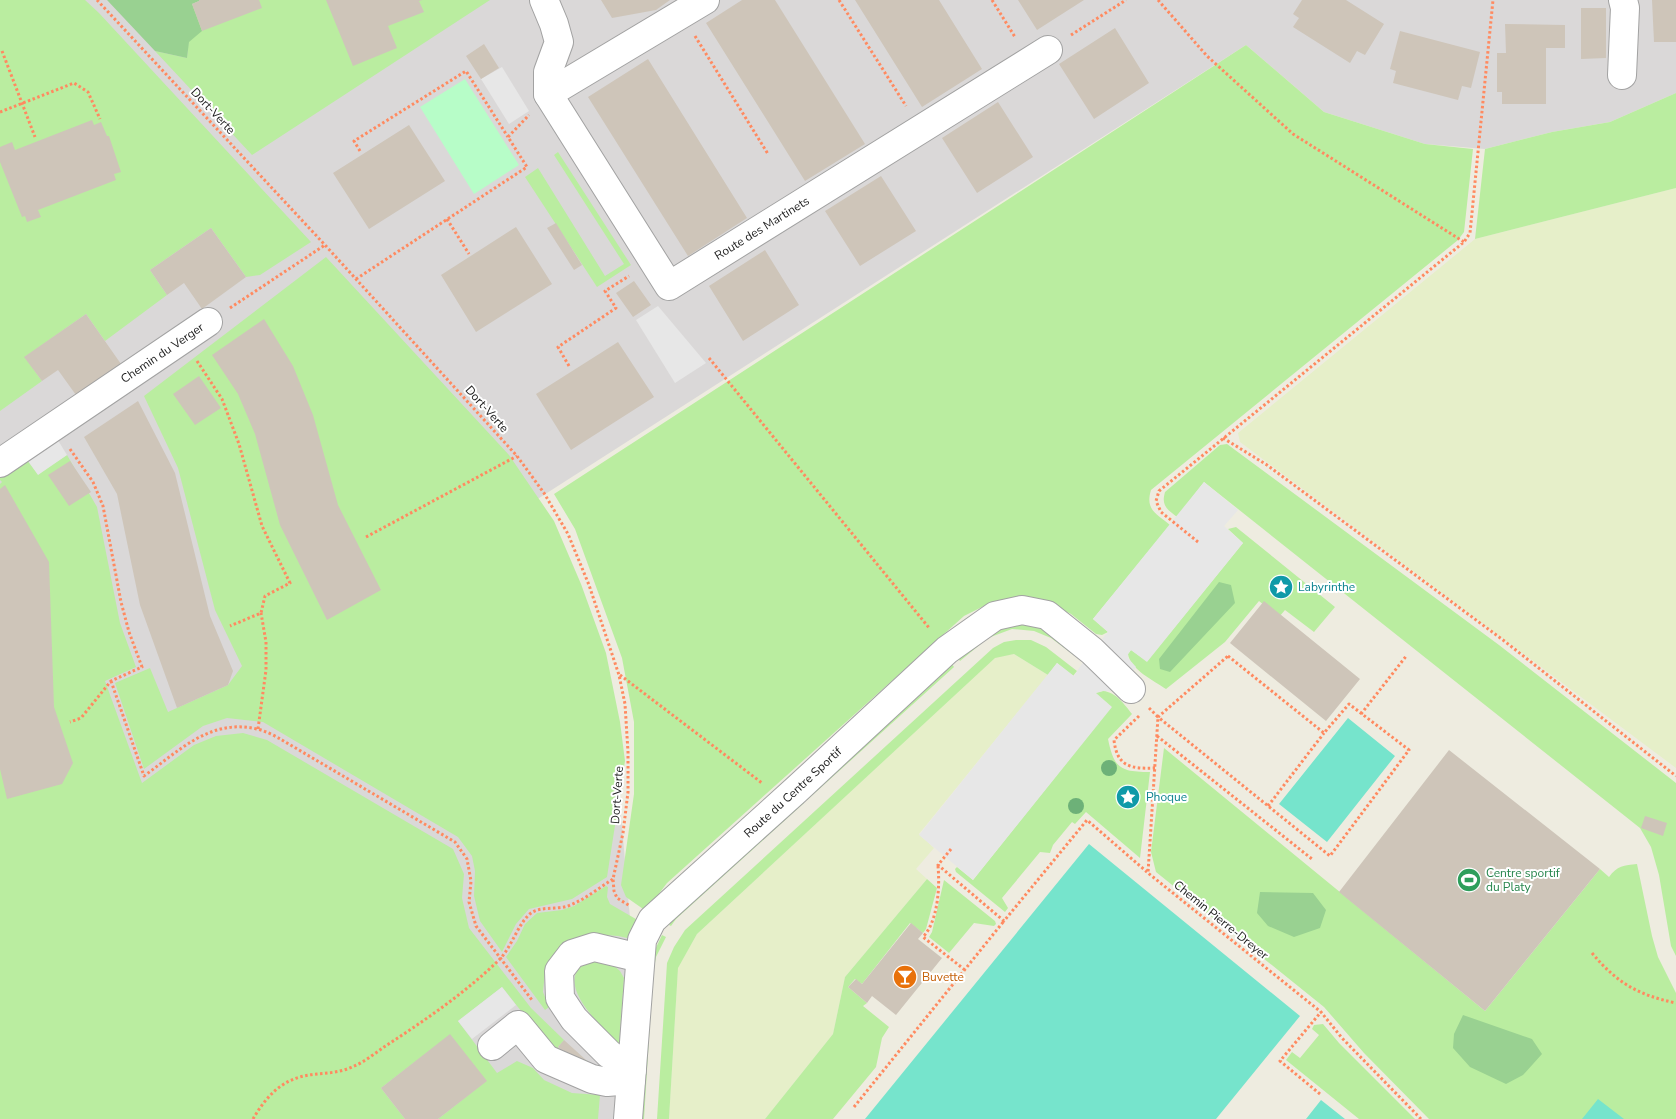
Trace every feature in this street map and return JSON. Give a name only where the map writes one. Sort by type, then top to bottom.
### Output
[{"type":"street","points":[[544,0],[559,42],[548,72],[548,94]]},
{"type":"street","points":[[548,94],[705,0]]},
{"type":"street","points":[[1622,75],[1625,8],[1623,0]]},
{"type":"street","name":"Route des Martinets","points":[[548,94],[669,286],[1039,56]]},
{"type":"street","name":"Chemin du Verger","points":[[0,464],[208,322]]},
{"type":"street","name":"Route du Centre Sportif","points":[[628,1119],[642,940],[652,920],[947,650],[995,616],[1022,610],[1047,615],[1102,660],[1139,698]]},
{"type":"street","points":[[631,1075],[574,1019],[560,998],[559,970],[572,954],[594,947],[640,958]]},
{"type":"street","points":[[492,1046],[518,1025],[546,1059],[592,1079],[607,1082],[631,1075]]},
{"type":"path","name":"Dort-Verte","points":[[97,0],[325,245],[517,456],[544,493],[568,534],[589,585],[619,675],[625,704],[628,792],[623,833],[614,879]]},
{"type":"path","points":[[839,0],[920,130]]},
{"type":"path","points":[[992,0],[1039,56],[1126,0]]},
{"type":"path","points":[[1158,0],[1207,56],[1293,134],[1464,242]]},
{"type":"path","points":[[1198,542],[1161,512],[1156,501],[1158,491],[1464,242],[1470,233],[1493,0]]},
{"type":"path","points":[[682,15],[768,154]]},
{"type":"path","points":[[2,51],[35,137]]},
{"type":"path","points":[[356,279],[527,167],[466,71],[354,141],[360,151]]},
{"type":"path","points":[[0,112],[74,83],[88,92],[100,119]]},
{"type":"path","points":[[508,137],[548,94]]},
{"type":"path","points":[[447,219],[468,254]]},
{"type":"path","name":"Chemin du Verger","points":[[208,322],[325,245]]},
{"type":"path","points":[[569,366],[558,347],[616,308],[606,292],[653,260]]},
{"type":"path","points":[[182,339],[222,399],[238,444],[262,526],[290,583],[265,596],[261,613],[266,642],[266,670],[258,729]]},
{"type":"path","points":[[709,358],[947,650]]},
{"type":"path","points":[[54,426],[93,482],[103,506],[121,602],[129,632],[142,667],[111,681],[80,718],[70,722]]},
{"type":"path","points":[[1223,438],[1267,465],[1503,640],[1676,776]]},
{"type":"path","points":[[366,538],[517,456]]},
{"type":"path","points":[[230,626],[261,613]]},
{"type":"path","points":[[1361,714],[1407,655]]},
{"type":"path","points":[[1148,873],[1158,717],[1228,656],[1324,733]]},
{"type":"path","points":[[619,675],[761,781],[778,806]]},
{"type":"path","points":[[111,681],[144,776],[205,733],[230,726],[258,729],[282,740],[455,842],[467,859],[471,881],[469,902],[476,926],[534,1003]]},
{"type":"path","points":[[1155,768],[1137,768],[1124,764],[1115,751],[1114,740],[1139,698],[1158,717],[1268,806],[1330,856],[1410,750],[1349,704],[1324,733],[1268,806]]},
{"type":"path","points":[[1157,736],[1312,859]]},
{"type":"path","name":"Chemin Pierre-Dreyer","points":[[1004,921],[1087,820],[1148,873],[1321,1012],[1342,1038],[1421,1119]]},
{"type":"path","points":[[951,849],[938,865],[940,886],[930,930],[924,937],[964,970]]},
{"type":"path","points":[[854,1107],[1004,921],[938,865]]},
{"type":"path","points":[[254,1119],[262,1104],[279,1087],[300,1077],[334,1073],[352,1067],[401,1036],[452,999],[500,958],[514,940],[522,922],[532,912],[566,906],[614,879],[614,891],[617,898],[652,920]]},
{"type":"path","points":[[1592,953],[1601,965],[1620,981],[1651,998],[1676,1003]]},
{"type":"path","points":[[1320,1094],[1280,1061],[1321,1012]]},
{"type":"shaded area","points":[[0,0],[1676,0],[1676,93],[1610,122],[1552,132],[1485,149],[1425,144],[1324,112],[1246,45],[536,500],[610,689],[631,930],[618,1119],[0,1119]]},
{"type":"shaded area","points":[[502,67],[529,111],[509,124],[481,79]]},
{"type":"shaded area","points":[[658,306],[706,363],[675,383],[636,320]]},
{"type":"shaded area","points":[[56,437],[67,455],[38,475],[25,457]]},
{"type":"shaded area","points":[[1204,482],[1238,510],[1224,526],[1243,543],[1147,662],[1131,650],[1128,658],[1136,667],[1125,683],[1110,691],[1096,693],[1112,707],[973,880],[919,835],[1057,663],[1074,676],[1085,659],[1108,632],[1093,619]]},
{"type":"shaded area","points":[[1348,718],[1395,756],[1327,842],[1279,804]]},
{"type":"shaded area","points":[[1089,844],[1300,1016],[1216,1119],[865,1119]]},
{"type":"shaded area","points":[[502,987],[516,1005],[472,1039],[458,1021]]},
{"type":"shaded area","points":[[1598,1099],[1624,1119],[1582,1119]]},
{"type":"shaded area","points":[[1321,1100],[1345,1119],[1306,1119]]},
{"type":"green space","points":[[0,0],[85,0],[311,242],[260,275],[246,277],[211,228],[150,270],[167,295],[105,341],[86,314],[25,357],[42,381],[0,411]]},
{"type":"green space","points":[[107,0],[199,0],[192,4],[202,31],[189,42],[187,58],[155,51]]},
{"type":"green space","points":[[199,0],[490,0],[252,155],[155,51],[187,58],[192,4]]},
{"type":"green space","points":[[1246,45],[1324,112],[1425,144],[1473,149],[1464,232],[1458,240],[1151,490],[1149,502],[1151,507],[1156,514],[1170,525],[1093,619],[1108,632],[1102,635],[1096,634],[1071,614],[1049,603],[1018,599],[986,605],[964,616],[667,883],[646,911],[626,897],[621,885],[634,794],[634,722],[622,658],[575,529],[554,494]]},
{"type":"green space","points":[[465,79],[519,165],[474,194],[420,107]]},
{"type":"green space","points":[[1676,93],[1676,188],[1475,239],[1485,149],[1552,132],[1610,122]]},
{"type":"green space","points":[[558,152],[631,265],[597,287],[525,177],[538,168],[605,276],[624,264],[554,155]]},
{"type":"green space","points":[[1676,188],[1676,768],[1240,442],[1238,433],[1475,239]]},
{"type":"green space","points":[[326,257],[509,455],[554,521],[581,584],[606,653],[620,722],[625,761],[607,877],[572,899],[529,909],[516,924],[502,952],[480,921],[474,896],[475,871],[472,856],[458,837],[263,722],[227,718],[203,726],[144,769],[115,683],[150,668],[168,712],[228,685],[242,666],[215,610],[178,468],[144,396]]},
{"type":"green space","points":[[1227,444],[1499,645],[1676,783],[1676,956],[1671,946],[1659,875],[1651,847],[1640,828],[1204,482],[1177,517],[1168,509],[1164,504],[1165,492],[1220,445]]},
{"type":"green space","points":[[67,455],[97,507],[120,623],[136,667],[105,681],[142,783],[194,745],[216,736],[243,733],[267,740],[453,849],[464,874],[462,898],[469,928],[531,1008],[564,1040],[558,1047],[579,1067],[586,1060],[595,1068],[574,1068],[560,1060],[502,987],[458,1021],[497,1073],[517,1061],[533,1068],[544,1080],[572,1093],[600,1095],[598,1119],[438,1119],[486,1081],[450,1035],[381,1088],[405,1119],[0,1119],[0,484],[2,482],[0,480],[0,468],[18,456],[25,457],[38,474]]},
{"type":"green space","points":[[1236,527],[1335,607],[1314,632],[1285,610],[1279,617],[1259,601],[1225,642],[1166,689],[1138,670],[1133,665],[1128,654],[1131,650],[1147,661],[1243,543],[1228,529]]},
{"type":"green space","points":[[1219,582],[1231,585],[1235,603],[1170,672],[1160,669],[1159,659]]},
{"type":"green space","points":[[1010,624],[1035,626],[1054,634],[1085,659],[1083,662],[1051,638],[1034,631],[1012,629],[988,638],[960,661],[958,658],[985,632]]},
{"type":"green space","points":[[1031,640],[1046,647],[1077,671],[1073,676],[1057,663],[1048,675],[1014,654],[995,658],[697,934],[678,968],[669,1119],[657,1119],[667,963],[674,947],[685,930],[993,648],[1004,642]]},
{"type":"green space","points":[[1014,654],[1048,675],[919,834],[934,848],[916,869],[927,879],[845,977],[833,1034],[765,1119],[669,1119],[678,967],[697,934],[995,657]]},
{"type":"green space","points":[[951,663],[954,667],[807,800],[805,797]]},
{"type":"green space","points":[[1103,691],[1116,696],[1132,714],[1108,739],[1116,762],[1125,769],[1150,772],[1140,858],[1086,812],[1075,824],[1072,822],[1053,845],[1050,853],[1040,852],[1002,898],[1008,908],[1005,912],[956,872],[955,869],[957,867],[973,880],[1111,707],[1095,693]]},
{"type":"green space","points":[[1164,748],[1485,1011],[1600,869],[1609,877],[1615,870],[1621,867],[1637,864],[1658,957],[1676,993],[1676,1119],[1429,1119],[1364,1053],[1324,1007],[1156,872],[1151,852]]},
{"type":"green space","points":[[801,800],[804,803],[676,919],[671,926],[669,925],[674,917]]},
{"type":"green space","points":[[927,879],[937,888],[926,929],[923,933],[910,923],[862,984],[855,979],[848,987],[867,1003],[863,1006],[889,1027],[882,1038],[876,1067],[833,1119],[765,1119],[833,1034],[845,977]]},
{"type":"green space","points":[[944,880],[995,921],[996,924],[994,926],[974,923],[949,953],[929,937],[932,932]]},
{"type":"green space","points":[[606,886],[608,887],[607,897],[610,904],[641,922],[632,939],[591,934],[567,942],[545,972],[543,992],[549,1007],[545,1010],[506,957],[517,941],[525,924],[537,913],[562,910],[574,906]]},
{"type":"green space","points":[[1260,892],[1313,893],[1326,910],[1320,928],[1294,937],[1268,926],[1257,913]]},
{"type":"green space","points":[[662,935],[666,937],[656,957],[653,974],[644,1119],[639,1119],[652,956]]},
{"type":"green space","points":[[588,961],[609,961],[620,971],[624,978],[619,1045],[595,1020],[575,987],[575,977],[579,968]]},
{"type":"green space","points":[[1463,1015],[1532,1039],[1542,1054],[1523,1075],[1506,1084],[1470,1067],[1453,1048],[1454,1034]]},
{"type":"green space","points":[[1323,1024],[1339,1043],[1415,1119],[1359,1119],[1286,1060],[1292,1052],[1300,1058],[1319,1035],[1312,1029],[1314,1025]]},
{"type":"building","points":[[199,0],[259,0],[262,8],[202,31],[192,4]]},
{"type":"building","points":[[326,0],[422,0],[419,1],[424,12],[388,26],[397,48],[353,66]]},
{"type":"building","points":[[601,0],[670,0],[656,10],[612,18]]},
{"type":"building","points":[[742,0],[775,0],[865,144],[805,181],[706,23]]},
{"type":"building","points":[[855,0],[939,0],[982,69],[922,107]]},
{"type":"building","points":[[1018,0],[1084,0],[1037,30]]},
{"type":"building","points":[[1302,0],[1346,0],[1384,24],[1365,55],[1357,51],[1350,63],[1293,27],[1299,18],[1293,14]]},
{"type":"building","points":[[1652,0],[1676,0],[1676,42],[1654,42]]},
{"type":"building","points":[[1581,8],[1606,8],[1606,58],[1581,59]]},
{"type":"building","points":[[1505,24],[1565,25],[1565,48],[1546,48],[1546,104],[1502,104],[1502,92],[1497,92],[1497,53],[1506,53]]},
{"type":"building","points":[[1115,28],[1149,83],[1094,119],[1059,64]]},
{"type":"building","points":[[1400,31],[1480,52],[1471,88],[1462,86],[1458,100],[1393,83],[1396,71],[1390,69]]},
{"type":"building","points":[[484,44],[499,68],[481,79],[466,56]]},
{"type":"building","points":[[648,59],[747,218],[688,256],[588,97]]},
{"type":"building","points":[[998,102],[1033,157],[977,193],[942,138]]},
{"type":"building","points":[[92,120],[94,125],[101,122],[107,136],[109,136],[121,172],[114,174],[116,180],[38,210],[41,217],[27,222],[25,216],[22,217],[0,162],[0,147],[12,142],[15,150]]},
{"type":"building","points":[[409,125],[445,181],[369,229],[333,173]]},
{"type":"building","points":[[881,176],[916,231],[860,266],[825,211]]},
{"type":"building","points":[[556,223],[582,265],[574,270],[547,228]]},
{"type":"building","points":[[516,227],[552,284],[476,332],[441,275]]},
{"type":"building","points":[[211,228],[246,277],[202,309],[184,283],[167,295],[150,270]]},
{"type":"building","points":[[765,250],[799,305],[743,341],[709,286]]},
{"type":"building","points":[[634,281],[651,305],[633,317],[616,293]]},
{"type":"building","points":[[86,314],[121,364],[76,395],[58,370],[42,381],[24,357]]},
{"type":"building","points":[[264,319],[293,366],[313,415],[338,505],[381,590],[327,620],[280,525],[255,434],[238,394],[212,355]]},
{"type":"building","points":[[618,342],[654,397],[571,450],[536,394]]},
{"type":"building","points":[[199,376],[221,408],[195,425],[173,394]]},
{"type":"building","points":[[138,401],[175,473],[210,616],[233,671],[228,685],[177,708],[140,605],[117,494],[84,437]]},
{"type":"building","points":[[70,461],[91,492],[69,506],[48,475]]},
{"type":"building","points":[[5,485],[49,562],[54,707],[73,763],[62,784],[7,799],[0,769],[0,489]]},
{"type":"building","points":[[1264,601],[1360,679],[1326,721],[1230,643]]},
{"type":"building","name":"Centre sportif du Platy","points":[[1449,750],[1600,869],[1485,1011],[1339,892]]},
{"type":"building","points":[[1645,816],[1667,823],[1663,836],[1641,828]]},
{"type":"building","points":[[911,923],[923,933],[918,939],[942,958],[896,1015],[872,996],[867,1003],[848,987],[856,979],[862,984]]},
{"type":"building","points":[[450,1034],[487,1081],[438,1119],[405,1119],[381,1088]]},
{"type":"building","points":[[564,1040],[586,1060],[580,1067],[558,1047]]},
{"type":"place","name":"Labyrinthe","points":[[1281,587]]},
{"type":"place","name":"Phoque","points":[[1128,797]]},
{"type":"place","name":"Centre sportif du Platy","points":[[1469,880]]},
{"type":"place","name":"Buvette","points":[[905,977]]}]
